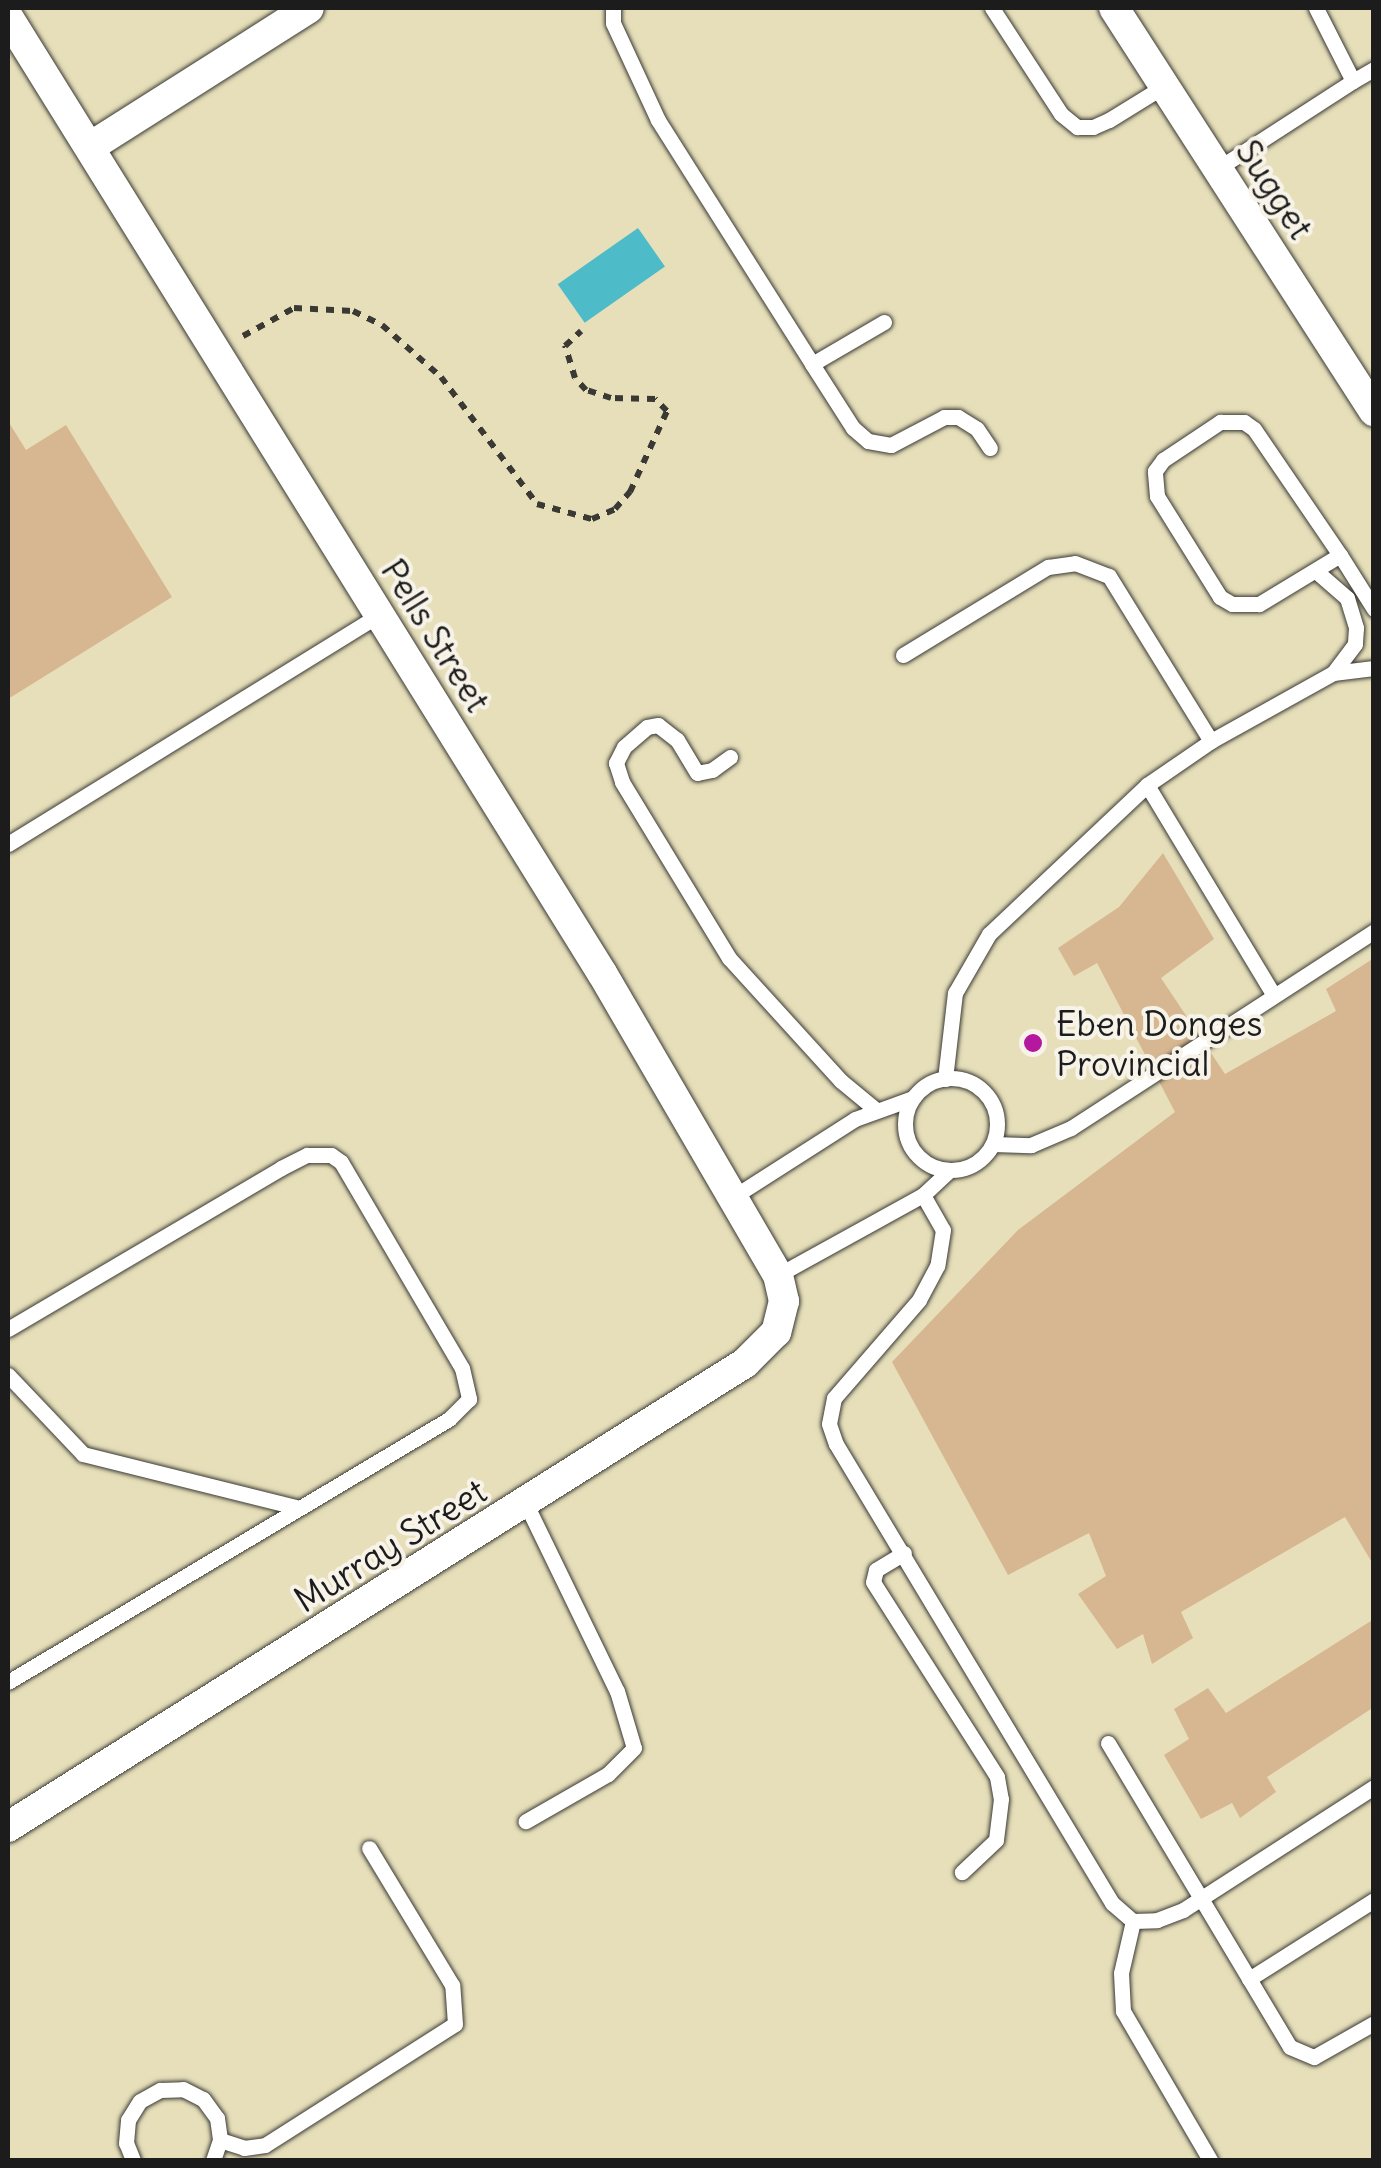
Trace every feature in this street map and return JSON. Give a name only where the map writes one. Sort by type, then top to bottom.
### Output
[{"type":"street","points":[[90,147],[309,8]]},
{"type":"street","name":"Sugget","points":[[1114,8],[1374,411]]},
{"type":"street","name":"Pells Street","points":[[8,17],[602,974],[781,1288]]},
{"type":"street","name":"Murray Street","points":[[8,1827],[745,1363],[776,1332],[781,1288]]},
{"type":"lane","points":[[613,8],[613,23],[658,120],[853,428],[868,442],[890,445],[944,417],[958,417],[977,428],[990,448]]},
{"type":"lane","points":[[992,8],[1062,114],[1077,128],[1093,128],[1164,86]]},
{"type":"lane","points":[[1316,8],[1352,81]]},
{"type":"lane","points":[[1217,169],[1374,69]]},
{"type":"lane","points":[[812,364],[884,322]]},
{"type":"lane","points":[[1340,555],[1259,604],[1244,607],[1220,597],[1157,496],[1155,471],[1164,460],[1220,422],[1244,422],[1254,428],[1340,555],[1374,610]]},
{"type":"lane","points":[[903,655],[1048,567],[1075,563],[1109,576],[1211,740]]},
{"type":"lane","points":[[1317,572],[1348,598],[1356,628],[1355,644],[1333,674]]},
{"type":"lane","points":[[8,844],[380,616]]},
{"type":"lane","points":[[946,1078],[955,993],[973,954],[989,934],[1146,785],[1211,740],[1333,674],[1374,668]]},
{"type":"lane","points":[[730,757],[712,770],[697,773],[677,740],[658,725],[647,728],[624,747],[616,763],[631,798],[748,984],[874,1110]]},
{"type":"lane","points":[[1146,785],[1273,994]]},
{"type":"lane","points":[[993,1144],[1031,1146],[1070,1128],[1374,931]]},
{"type":"lane","points":[[781,1288],[922,1195],[949,1171],[973,1165],[993,1144],[997,1119],[987,1096],[971,1082],[946,1078],[926,1086],[913,1098],[905,1118],[910,1147],[924,1162],[949,1171]]},
{"type":"lane","points":[[730,1199],[874,1110],[913,1098]]},
{"type":"lane","points":[[8,1329],[280,1168],[307,1155],[331,1155],[341,1162],[462,1368],[468,1399],[449,1419],[295,1507],[8,1682]]},
{"type":"lane","points":[[922,1195],[943,1230],[937,1266],[918,1300],[834,1398],[829,1424],[836,1444],[1112,1903],[1134,1921],[1157,1920],[1201,1898],[1374,1787]]},
{"type":"lane","points":[[8,1375],[83,1454],[295,1507]]},
{"type":"lane","points":[[526,1504],[618,1691],[634,1748],[608,1774],[526,1821]]},
{"type":"lane","points":[[904,1553],[876,1570],[873,1582],[998,1777],[1000,1824],[996,1840],[962,1872]]},
{"type":"lane","points":[[1108,1743],[1290,2047],[1302,2054],[1321,2054],[1374,2023]]},
{"type":"lane","points":[[220,2140],[244,2148],[265,2145],[455,2024],[452,1985],[368,1848]]},
{"type":"lane","points":[[1248,1979],[1374,1900]]},
{"type":"lane","points":[[1134,1921],[1121,1973],[1123,2011],[1210,2160]]},
{"type":"lane","points":[[133,2160],[126,2143],[128,2120],[140,2101],[160,2090],[183,2089],[203,2099],[217,2118],[220,2140],[213,2160]]},
{"type":"path","points":[[216,351],[294,308],[353,311],[382,325],[441,378],[537,504],[592,519],[615,509],[630,492],[667,412],[655,400],[611,398],[586,390],[575,378],[565,346],[581,331]]},
{"type":"water","points":[[638,228],[665,267],[585,323],[558,284]]},
{"type":"building","points":[[8,421],[26,450],[66,425],[172,597],[8,699]]},
{"type":"building","points":[[1163,853],[1214,939],[1161,978],[1225,1074],[1336,1011],[1326,989],[1374,958],[1374,1566],[1345,1517],[1181,1612],[1193,1638],[1152,1664],[1143,1634],[1117,1649],[1078,1594],[1106,1576],[1089,1533],[1008,1575],[892,1362],[1018,1230],[1175,1112],[1097,963],[1074,976],[1058,948],[1119,907]]},
{"type":"building","points":[[1374,1619],[1374,1707],[1267,1777],[1276,1792],[1240,1818],[1232,1803],[1201,1819],[1164,1755],[1189,1739],[1174,1709],[1208,1688],[1226,1713]]},
{"type":"place","name":"Eben Donges Provincial","points":[[1033,1043]]}]
